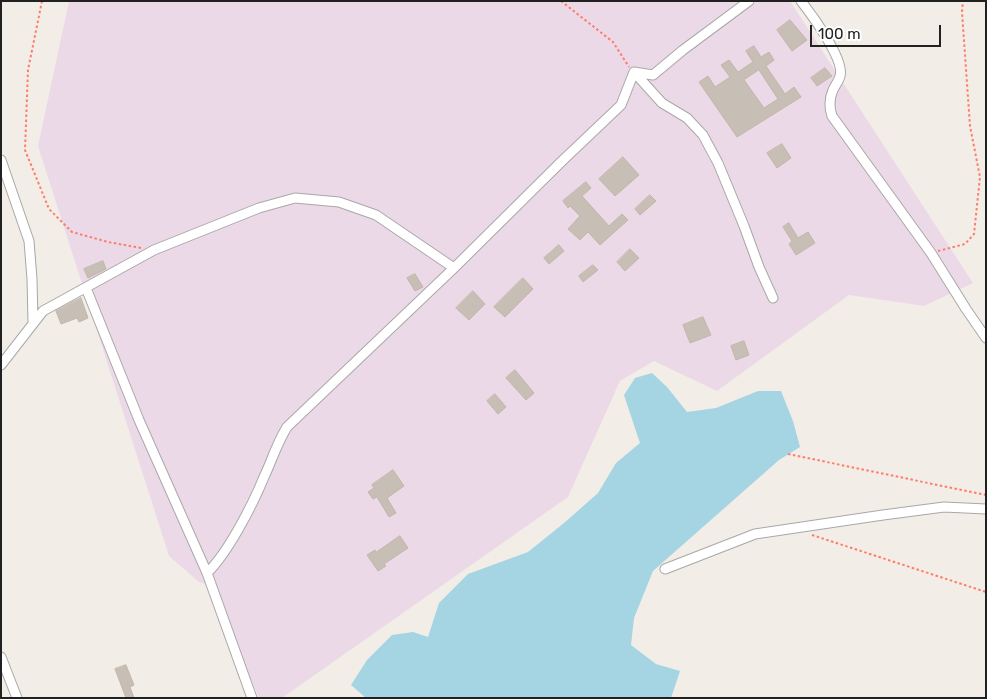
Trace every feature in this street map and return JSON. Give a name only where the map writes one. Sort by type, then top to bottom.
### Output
[{"type":"street","points":[[634,72],[653,75],[749,1]]},
{"type":"street","points":[[802,1],[841,65],[840,76],[832,90],[829,106],[832,116],[931,253],[986,338]]},
{"type":"street","points":[[207,574],[217,564],[242,520],[264,478],[277,442],[286,427],[454,268],[621,105],[634,72]]},
{"type":"street","points":[[634,72],[662,103],[687,118],[703,135],[718,164],[773,298]]},
{"type":"street","points":[[1,160],[29,241],[34,322]]},
{"type":"street","points":[[1,365],[43,311],[154,250],[259,208],[296,198],[338,202],[376,215],[454,268]]},
{"type":"street","points":[[86,288],[139,420],[207,574],[252,698]]},
{"type":"street","points":[[665,569],[755,534],[884,514],[944,507],[986,509]]},
{"type":"street","points":[[1,657],[17,698]]},
{"type":"path","points":[[42,1],[28,70],[24,150],[49,209],[72,232],[108,242],[154,250]]},
{"type":"path","points":[[562,1],[613,42],[634,72]]},
{"type":"path","points":[[931,253],[965,244],[974,234],[980,177],[970,126],[962,12],[963,1]]},
{"type":"path","points":[[788,454],[986,495]]},
{"type":"path","points":[[811,534],[986,592]]},
{"type":"shaded area","points":[[69,1],[790,1],[973,283],[924,306],[849,295],[717,391],[654,361],[620,381],[568,497],[282,698],[259,698],[210,585],[199,582],[169,556],[38,146]]},
{"type":"water","points":[[652,373],[667,387],[687,412],[716,408],[758,391],[781,391],[793,421],[800,447],[779,460],[653,571],[634,618],[631,645],[656,664],[680,671],[671,698],[366,698],[351,685],[367,660],[392,635],[413,632],[428,637],[439,603],[468,574],[528,552],[598,493],[616,463],[640,443],[624,395],[635,378]]},
{"type":"building","points":[[790,20],[807,40],[792,51],[777,30]]},
{"type":"building","points":[[754,46],[761,57],[769,52],[774,60],[766,66],[785,94],[794,87],[801,97],[737,137],[699,82],[708,76],[715,87],[730,77],[721,65],[729,60],[738,72],[753,62],[746,51]],"holes":[[[759,70],[778,99],[764,108],[744,80]]]},
{"type":"building","points":[[825,68],[832,76],[817,86],[811,78]]},
{"type":"building","points":[[782,144],[791,158],[777,168],[767,153]]},
{"type":"building","points":[[623,157],[639,175],[615,196],[599,179]]},
{"type":"building","points":[[586,182],[591,188],[582,196],[609,226],[622,214],[628,220],[600,245],[588,232],[580,240],[568,229],[580,216],[570,206],[568,208],[563,201]]},
{"type":"building","points":[[650,195],[656,201],[640,215],[635,209]]},
{"type":"building","points":[[789,223],[798,238],[808,232],[815,243],[796,255],[789,244],[792,241],[783,227]]},
{"type":"building","points":[[559,245],[564,251],[549,264],[544,258]]},
{"type":"building","points":[[630,249],[639,258],[625,271],[617,262]]},
{"type":"building","points":[[103,261],[106,269],[88,278],[84,269]]},
{"type":"building","points":[[593,265],[598,270],[583,282],[579,276]]},
{"type":"building","points":[[415,274],[423,287],[415,291],[407,278]]},
{"type":"building","points":[[523,278],[533,289],[505,317],[494,307]]},
{"type":"building","points":[[473,291],[485,304],[469,320],[456,308]]},
{"type":"building","points":[[81,298],[88,318],[79,322],[77,318],[61,324],[56,311]]},
{"type":"building","points":[[703,317],[711,335],[690,343],[683,325]]},
{"type":"building","points":[[744,341],[749,355],[736,360],[731,346]]},
{"type":"building","points":[[515,370],[534,393],[526,400],[506,378]]},
{"type":"building","points":[[495,394],[506,407],[498,414],[487,401]]},
{"type":"building","points":[[393,470],[404,486],[387,498],[396,513],[389,517],[377,497],[373,499],[368,492],[374,488],[372,485]]},
{"type":"building","points":[[400,536],[408,548],[384,564],[386,566],[378,571],[367,555],[375,550],[376,552]]},
{"type":"building","points":[[126,665],[134,685],[130,687],[134,698],[126,698],[115,669]]}]
